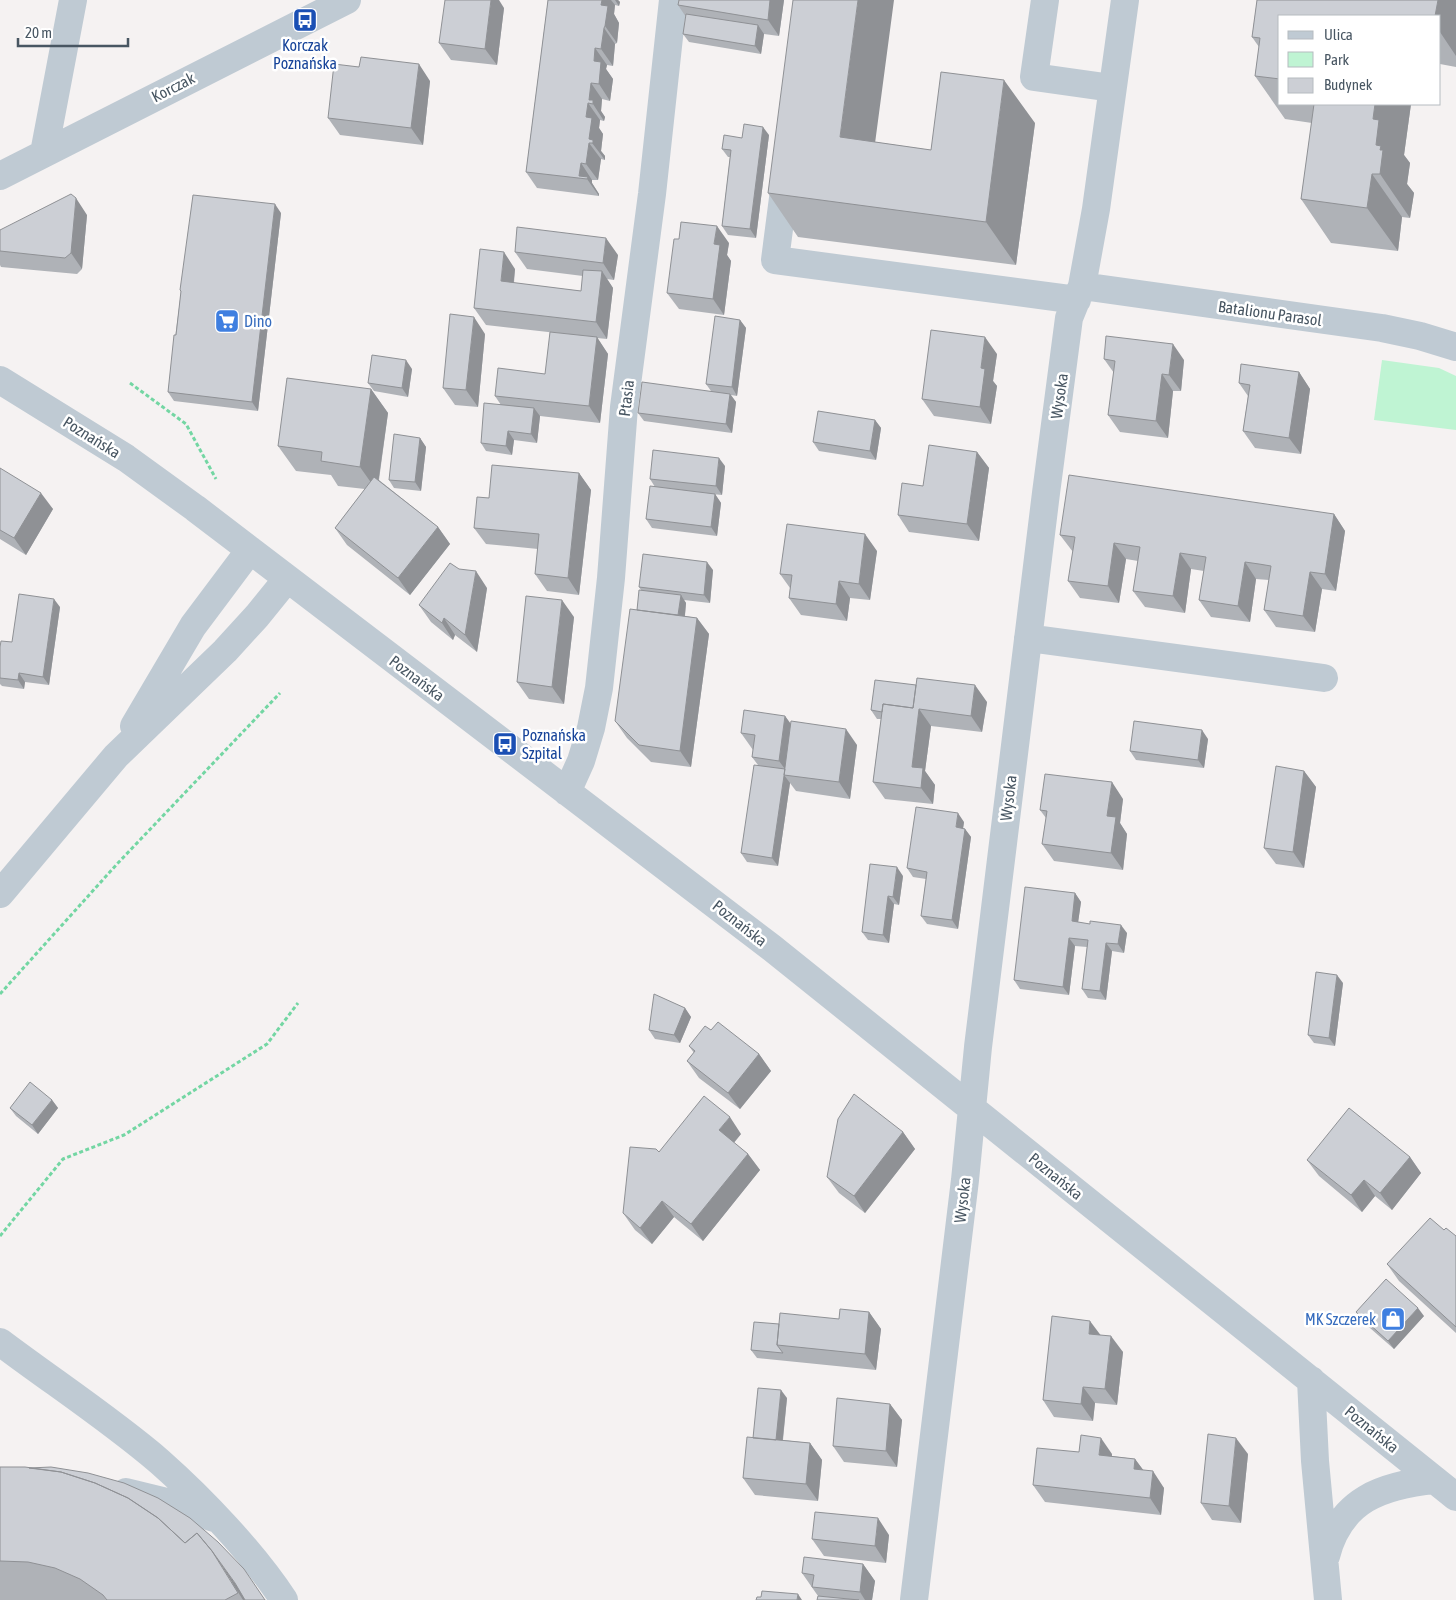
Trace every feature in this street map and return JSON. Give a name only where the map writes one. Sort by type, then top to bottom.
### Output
[{"type":"street","points":[[44,153],[72,0]]},
{"type":"street","name":"Korczak","points":[[0,176],[347,0]]},
{"type":"street","name":"Ptasia","points":[[567,792],[581,761],[591,728],[601,669],[611,578],[624,416],[652,194],[673,0]]},
{"type":"street","points":[[1044,0],[1034,77],[1112,88]]},
{"type":"street","name":"Wysoka","points":[[914,1600],[965,1180],[979,1037],[1069,318],[1080,293],[1096,209],[1124,0]]},
{"type":"street","name":"Batalionu Parasol","points":[[789,154],[775,260],[1382,328],[1456,346]]},
{"type":"street","name":"Poznańska","points":[[0,380],[126,458],[195,508],[738,921],[1456,1497]]},
{"type":"street","points":[[116,756],[193,626],[250,550]]},
{"type":"street","points":[[0,894],[116,756],[225,651],[287,579]]},
{"type":"street","points":[[1028,638],[1324,678]]},
{"type":"street","points":[[0,1342],[160,1462],[218,1519],[252,1558],[284,1600]]},
{"type":"street","points":[[1311,1380],[1315,1461],[1328,1600]]},
{"type":"street","points":[[1325,1560],[1337,1527],[1349,1512],[1364,1500],[1384,1489],[1408,1483],[1435,1480]]},
{"type":"street","points":[[104,1488],[167,1502],[218,1519]]},
{"type":"path","points":[[130,383],[186,424],[216,479]]},
{"type":"path","points":[[0,994],[117,864],[280,693]]},
{"type":"path","points":[[0,1236],[63,1159],[124,1135],[267,1044],[298,1004]]},
{"type":"green space","points":[[1382,360],[1439,368],[1456,376],[1456,430],[1374,420]]},
{"type":"building","points":[[445,0],[491,0],[485,49],[439,43]]},
{"type":"building","points":[[548,0],[602,0],[601,5],[608,6],[601,49],[595,48],[594,61],[601,62],[599,84],[591,83],[589,100],[593,100],[593,104],[588,103],[586,117],[592,118],[589,139],[593,140],[593,143],[589,143],[586,164],[581,163],[579,176],[588,177],[587,179],[526,172]]},
{"type":"building","points":[[679,0],[770,0],[768,20],[678,5]]},
{"type":"building","points":[[793,0],[858,0],[840,137],[931,150],[941,72],[1004,80],[986,222],[768,193]]},
{"type":"building","points":[[1257,0],[1438,0],[1435,15],[1278,15],[1278,79],[1255,76],[1260,38],[1252,37]]},
{"type":"building","points":[[686,14],[758,25],[755,46],[683,34]]},
{"type":"building","points":[[361,57],[419,64],[411,128],[328,118],[334,64],[359,67]]},
{"type":"building","points":[[1314,105],[1375,105],[1373,119],[1379,120],[1376,145],[1381,146],[1380,150],[1383,150],[1380,174],[1372,174],[1367,208],[1301,199]]},
{"type":"building","points":[[744,124],[763,127],[750,229],[722,226],[731,150],[722,149],[724,135],[742,138]]},
{"type":"building","points":[[71,194],[76,198],[71,253],[65,258],[0,251],[0,230]]},
{"type":"building","name":"Dino","points":[[193,195],[275,204],[252,402],[168,392]]},
{"type":"building","points":[[681,222],[717,226],[714,244],[720,245],[713,299],[667,293],[674,239],[679,239]]},
{"type":"building","points":[[517,227],[606,238],[603,263],[515,252]]},
{"type":"building","points":[[480,249],[504,252],[501,281],[581,291],[583,270],[602,271],[596,322],[474,308]]},
{"type":"building","points":[[450,314],[474,317],[466,390],[443,388]]},
{"type":"building","points":[[715,316],[740,320],[732,387],[706,384]]},
{"type":"building","points":[[931,330],[985,337],[981,368],[985,369],[980,407],[922,399]]},
{"type":"building","points":[[550,332],[597,337],[589,406],[495,396],[498,368],[545,374]]},
{"type":"building","points":[[1106,336],[1173,344],[1169,375],[1162,374],[1156,421],[1108,415],[1115,361],[1104,359]]},
{"type":"building","points":[[372,355],[406,360],[402,388],[368,383]]},
{"type":"building","points":[[1241,364],[1299,372],[1289,438],[1243,431],[1250,385],[1239,383]]},
{"type":"building","points":[[287,378],[371,389],[360,467],[321,461],[322,452],[278,446]]},
{"type":"building","points":[[642,382],[730,394],[726,424],[638,413]]},
{"type":"building","points":[[484,403],[534,408],[531,434],[508,431],[506,446],[481,443]]},
{"type":"building","points":[[818,411],[875,420],[870,451],[813,442]]},
{"type":"building","points":[[394,434],[420,438],[415,482],[389,480]]},
{"type":"building","points":[[929,445],[977,452],[967,524],[898,515],[902,483],[923,486]]},
{"type":"building","points":[[653,450],[719,458],[716,486],[650,479]]},
{"type":"building","points":[[492,465],[579,473],[568,578],[535,574],[539,534],[474,528],[477,497],[489,498]]},
{"type":"building","points":[[0,468],[41,493],[14,538],[0,530]]},
{"type":"building","points":[[1069,475],[1334,514],[1325,574],[1310,572],[1303,616],[1264,610],[1271,566],[1259,564],[1245,562],[1238,606],[1199,600],[1206,557],[1180,553],[1173,596],[1133,591],[1140,547],[1114,543],[1108,586],[1068,581],[1075,537],[1060,535]]},
{"type":"building","points":[[374,477],[438,527],[398,578],[335,528]]},
{"type":"building","points":[[650,486],[715,494],[711,527],[646,519]]},
{"type":"building","points":[[787,524],[865,534],[859,584],[839,581],[836,604],[789,598],[792,575],[780,574]]},
{"type":"building","points":[[643,554],[707,562],[704,595],[639,587]]},
{"type":"building","points":[[450,563],[459,569],[476,571],[465,635],[444,618],[442,623],[419,605]]},
{"type":"building","points":[[639,590],[681,595],[678,615],[637,610]]},
{"type":"building","points":[[19,594],[54,599],[43,677],[19,673],[18,680],[0,678],[1,641],[12,642]]},
{"type":"building","points":[[526,596],[562,600],[552,687],[517,682]]},
{"type":"building","points":[[630,609],[697,618],[680,751],[639,745],[615,721]]},
{"type":"building","points":[[917,678],[975,685],[971,716],[919,709],[912,767],[923,768],[921,788],[873,782],[883,704],[913,708]]},
{"type":"building","points":[[875,680],[916,685],[913,708],[883,704],[882,712],[871,710]]},
{"type":"building","points":[[744,710],[785,716],[779,761],[752,757],[755,735],[741,733]]},
{"type":"building","points":[[791,721],[846,729],[839,782],[784,775]]},
{"type":"building","points":[[1134,721],[1202,730],[1198,760],[1130,751]]},
{"type":"building","points":[[754,765],[785,769],[772,858],[741,853]]},
{"type":"building","points":[[1276,766],[1304,771],[1293,852],[1264,848]]},
{"type":"building","points":[[1045,774],[1112,782],[1107,816],[1116,817],[1111,853],[1042,844],[1047,811],[1040,810]]},
{"type":"building","points":[[916,807],[958,813],[956,827],[965,829],[952,920],[921,916],[927,872],[907,868]]},
{"type":"building","points":[[870,864],[897,867],[893,897],[888,896],[883,935],[862,932]]},
{"type":"building","points":[[1025,887],[1075,893],[1072,921],[1090,924],[1090,921],[1121,925],[1118,944],[1106,943],[1100,991],[1082,989],[1088,940],[1069,938],[1063,987],[1014,980]]},
{"type":"building","points":[[1316,972],[1337,975],[1329,1038],[1308,1035]]},
{"type":"building","points":[[654,994],[685,1008],[674,1035],[649,1030]]},
{"type":"building","points":[[718,1022],[759,1054],[728,1093],[687,1061],[695,1051],[689,1046],[705,1026],[711,1030]]},
{"type":"building","points":[[30,1082],[52,1100],[32,1125],[10,1108]]},
{"type":"building","points":[[854,1094],[903,1132],[854,1196],[827,1177],[838,1119]]},
{"type":"building","points":[[704,1096],[730,1117],[719,1130],[748,1154],[691,1224],[662,1201],[640,1228],[623,1213],[630,1147],[656,1149],[659,1152]]},
{"type":"building","points":[[1349,1108],[1410,1157],[1380,1193],[1364,1180],[1351,1195],[1307,1160]]},
{"type":"building","points":[[1430,1218],[1444,1230],[1446,1228],[1456,1236],[1456,1327],[1387,1264]]},
{"type":"building","name":"MK Szczerek","points":[[1386,1279],[1418,1308],[1388,1341],[1356,1312]]},
{"type":"building","points":[[840,1309],[869,1312],[865,1354],[777,1345],[780,1313],[839,1319]]},
{"type":"building","points":[[1052,1316],[1090,1321],[1089,1334],[1111,1336],[1105,1389],[1083,1387],[1081,1404],[1043,1400]]},
{"type":"building","points":[[754,1322],[779,1324],[777,1345],[783,1353],[751,1350]]},
{"type":"building","points":[[758,1388],[781,1390],[776,1440],[753,1438]]},
{"type":"building","points":[[837,1398],[890,1404],[886,1451],[833,1446]]},
{"type":"building","points":[[1208,1434],[1236,1438],[1229,1506],[1201,1503]]},
{"type":"building","points":[[1081,1435],[1101,1438],[1099,1455],[1135,1459],[1134,1469],[1153,1471],[1150,1498],[1033,1485],[1037,1448],[1079,1452]]},
{"type":"building","points":[[747,1437],[810,1443],[806,1484],[743,1478]]},
{"type":"building","points":[[0,1467],[25,1467],[61,1472],[95,1483],[128,1498],[158,1518],[185,1543],[197,1533],[212,1551],[238,1593],[225,1600],[107,1600],[80,1579],[55,1568],[28,1562],[0,1561]]},
{"type":"building","points":[[51,1467],[88,1473],[124,1483],[158,1498],[190,1518],[218,1542],[244,1569],[265,1600],[245,1600],[235,1583],[197,1533],[185,1543],[158,1518],[128,1498],[95,1483],[61,1472],[29,1468]]},
{"type":"building","points":[[815,1512],[878,1518],[875,1546],[812,1539]]},
{"type":"building","points":[[804,1557],[863,1564],[860,1592],[812,1587],[814,1575],[802,1573]]},
{"type":"building","points":[[762,1591],[798,1594],[797,1600],[756,1600],[757,1597],[761,1597]]},
{"type":"building","points":[[818,1596],[859,1600],[817,1600]]},
{"type":"place","name":"Korczak Poznańska","points":[[305,20]]},
{"type":"place","name":"Dino","points":[[227,321]]},
{"type":"place","name":"Poznańska Szpital","points":[[505,744]]},
{"type":"place","name":"MK Szczerek","points":[[1393,1319]]}]
